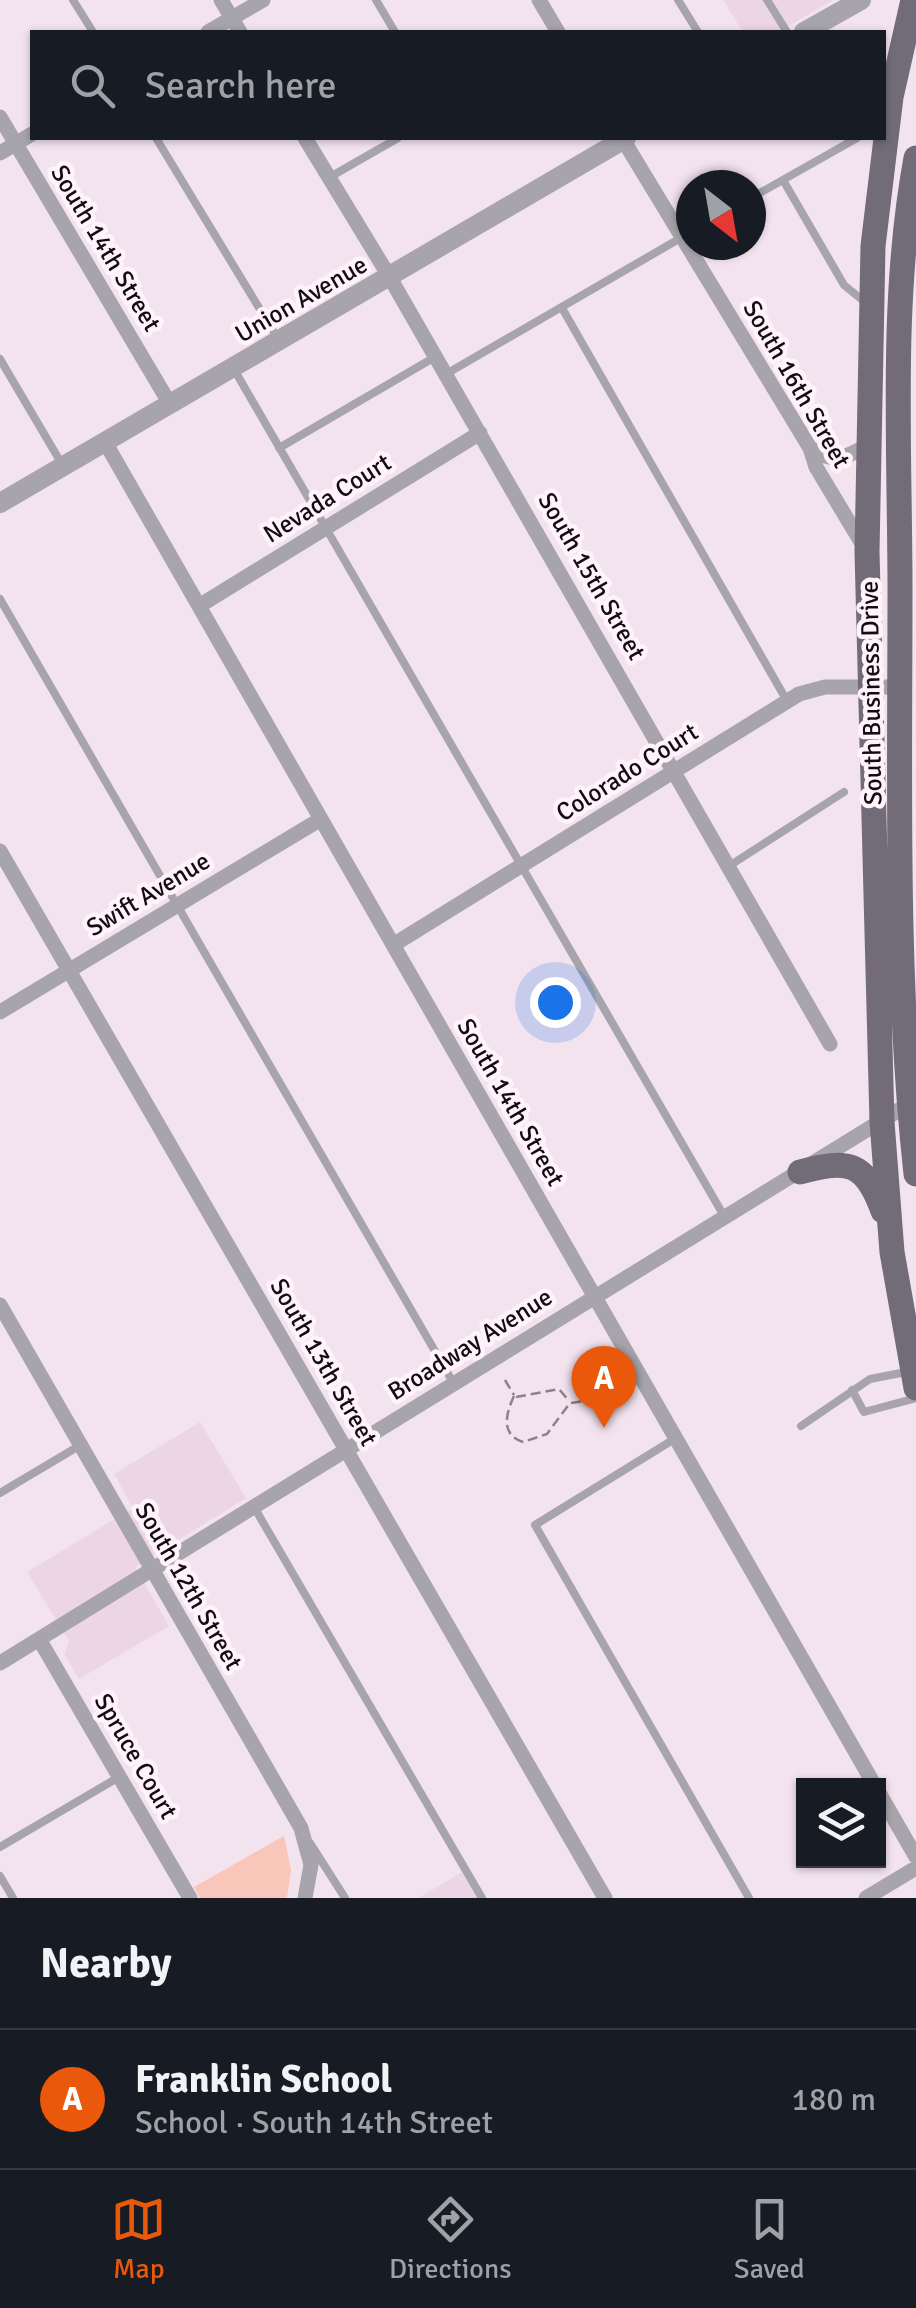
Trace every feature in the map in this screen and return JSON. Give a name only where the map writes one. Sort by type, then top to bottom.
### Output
[{"type":"main road","name":"South Business Drive","points":[[886,117],[914,0]]},
{"type":"main road","name":"South Business Drive","points":[[884,140],[871,306],[867,552],[870,687],[882,1122],[890,1232],[914,1379]]},
{"type":"main road","name":"South Business Drive","points":[[916,158],[900,329],[900,687],[906,1001],[916,1174]]},
{"type":"main road","points":[[906,1001],[916,1027]]},
{"type":"main road","points":[[800,1172],[841,1164],[863,1172],[890,1232]]},
{"type":"street","points":[[221,0],[236,26],[264,0]]},
{"type":"street","points":[[538,0],[557,30]]},
{"type":"street","points":[[808,30],[861,0]]},
{"type":"street","name":"South 14th Street","points":[[0,117],[170,404]]},
{"type":"street","points":[[0,153],[30,135]]},
{"type":"street","name":"South 15th Street","points":[[306,140],[390,276],[830,1044]]},
{"type":"street","name":"Union Avenue","points":[[0,503],[621,140]]},
{"type":"street","name":"South 16th Street","points":[[625,140],[676,217]]},
{"type":"street","name":"South 16th Street","points":[[702,260],[867,552]]},
{"type":"street","name":"Nevada Court","points":[[199,606],[480,433]]},
{"type":"street","name":"South 14th Street","points":[[105,442],[871,1778]]},
{"type":"street","points":[[810,448],[828,460],[843,460],[868,445]]},
{"type":"street","name":"Colorado Court","points":[[393,944],[787,701],[817,688],[900,687]]},
{"type":"street","name":"Swift Avenue","points":[[0,1012],[321,819]]},
{"type":"street","name":"South 13th Street","points":[[0,851],[605,1898]]},
{"type":"street","name":"Broadway Avenue","points":[[0,1663],[912,1102]]},
{"type":"street","name":"South 12th Street","points":[[2,1312],[301,1828],[311,1865],[305,1898]]},
{"type":"street","name":"Spruce Court","points":[[39,1639],[190,1898]]},
{"type":"street","name":"South 14th Street","points":[[886,1804],[916,1856]]},
{"type":"street","points":[[866,1898],[916,1868]]},
{"type":"lane","points":[[73,0],[91,30]]},
{"type":"lane","points":[[376,0],[394,30]]},
{"type":"lane","points":[[678,0],[697,30]]},
{"type":"lane","points":[[768,0],[786,30]]},
{"type":"lane","points":[[157,140],[278,340]]},
{"type":"lane","points":[[330,178],[395,140]]},
{"type":"lane","points":[[766,189],[853,140]]},
{"type":"lane","points":[[782,180],[846,288],[871,306]]},
{"type":"lane","points":[[446,374],[676,241]]},
{"type":"lane","points":[[562,308],[787,701]]},
{"type":"lane","points":[[279,448],[436,357]]},
{"type":"lane","points":[[0,359],[64,466]]},
{"type":"lane","points":[[233,367],[725,1218]]},
{"type":"lane","points":[[0,599],[454,1384]]},
{"type":"lane","points":[[729,866],[844,792]]},
{"type":"lane","points":[[801,1426],[876,1376],[914,1379]]},
{"type":"lane","points":[[852,1390],[864,1412],[916,1398]]},
{"type":"lane","points":[[676,1438],[535,1526],[749,1898]]},
{"type":"lane","points":[[0,1494],[79,1446]]},
{"type":"lane","points":[[254,1507],[480,1894],[466,1898]]},
{"type":"lane","points":[[0,1848],[119,1777]]},
{"type":"lane","points":[[301,1828],[345,1898]]},
{"type":"lane","points":[[0,1876],[13,1898]]},
{"type":"path","points":[[505,1380],[514,1396]]},
{"type":"path","points":[[514,1396],[506,1412],[507,1424],[513,1437],[523,1442],[547,1434],[570,1403],[590,1400],[622,1380]]},
{"type":"path","points":[[514,1396],[559,1389],[570,1403]]},
{"type":"shaded area","points":[[723,0],[833,0],[781,30],[742,30]]},
{"type":"shaded area","points":[[200,1422],[246,1498],[135,1567],[169,1626],[79,1679],[64,1654],[69,1641],[27,1572],[133,1508],[114,1474]]},
{"type":"shaded area","points":[[284,1836],[291,1870],[287,1898],[200,1898],[194,1887]]},
{"type":"shaded area","points":[[464,1871],[480,1897],[488,1898],[418,1898]]},
{"type":"place","name":"Franklin School","points":[[604,1428]]}]
